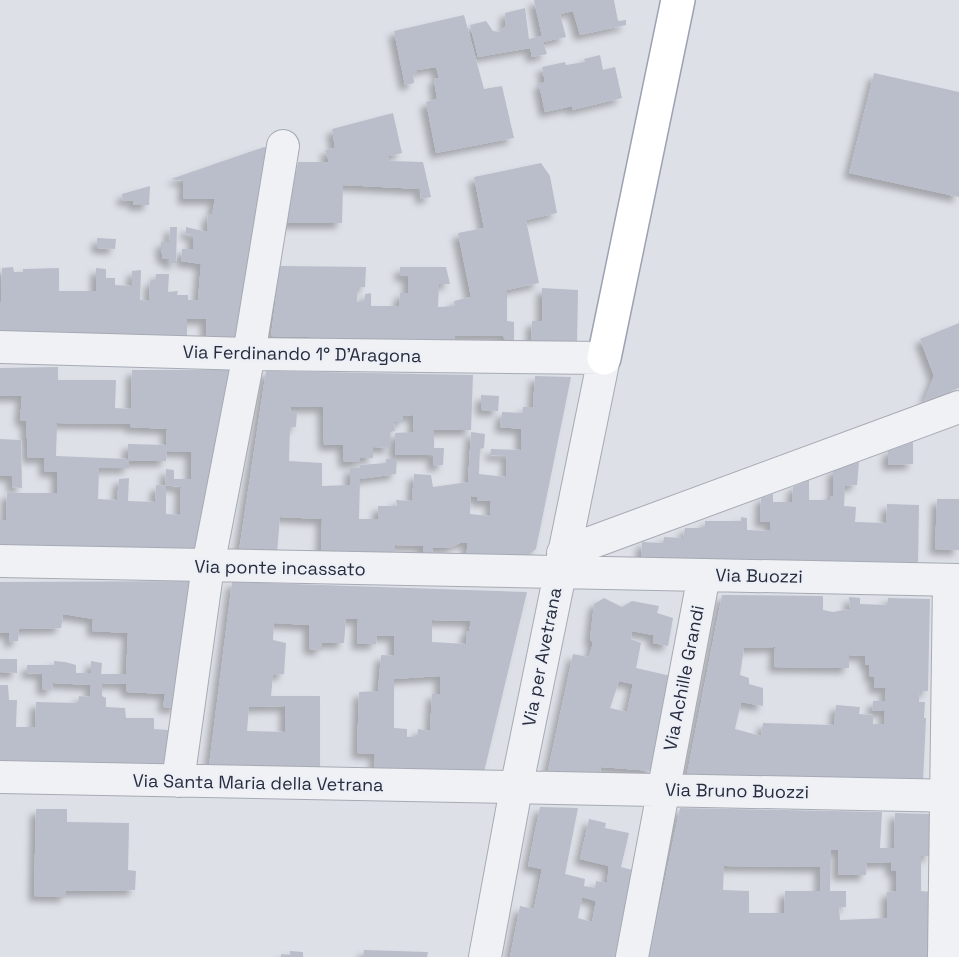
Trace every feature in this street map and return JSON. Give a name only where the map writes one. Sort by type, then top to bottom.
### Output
[{"type":"main road","points":[[604,358],[678,0]]},
{"type":"street","points":[[178,781],[208,566],[249,354],[283,146]]},
{"type":"street","name":"Via Ferdinando 1° D'Aragona","points":[[0,347],[249,354],[604,358]]},
{"type":"street","name":"Via per Avetrana","points":[[485,957],[516,789],[604,358]]},
{"type":"street","points":[[561,563],[959,406]]},
{"type":"street","name":"Via ponte incassato","points":[[0,561],[208,566],[561,563]]},
{"type":"street","name":"Via Buozzi","points":[[561,563],[704,576],[954,580]]},
{"type":"street","name":"Via Achille Grandi","points":[[632,957],[704,576]]},
{"type":"street","points":[[944,957],[952,796],[954,580]]},
{"type":"street","name":"Via Santa Maria della Vetrana","points":[[0,777],[516,789]]},
{"type":"street","name":"Via Bruno Buozzi","points":[[516,789],[952,796]]},
{"type":"building","points":[[534,0],[614,0],[618,21],[626,20],[626,25],[580,35],[573,11],[560,14],[566,37],[543,42],[547,54],[532,57],[530,48],[478,57],[470,25],[486,21],[493,31],[499,32],[506,26],[505,13],[525,8],[529,39],[542,36]]},
{"type":"building","points":[[464,15],[484,89],[502,86],[514,138],[436,153],[426,102],[437,99],[434,79],[439,78],[436,67],[417,70],[417,74],[413,74],[414,83],[405,85],[394,31]]},
{"type":"building","points":[[600,55],[603,70],[615,67],[622,98],[572,110],[572,106],[545,112],[539,84],[545,82],[542,67],[565,62],[566,65],[585,62],[584,59]]},
{"type":"building","points":[[874,73],[959,92],[959,197],[849,173]]},
{"type":"building","points":[[393,113],[402,153],[389,156],[389,161],[423,162],[431,197],[421,199],[420,189],[343,185],[342,223],[287,223],[298,162],[329,162],[325,150],[335,148],[332,129]]},
{"type":"building","points":[[264,147],[267,148],[237,338],[206,336],[206,319],[187,319],[187,336],[0,333],[2,268],[13,267],[14,272],[23,272],[23,269],[59,268],[59,291],[96,291],[96,268],[106,269],[106,278],[115,278],[115,285],[132,286],[132,271],[141,270],[140,300],[149,301],[150,281],[155,281],[156,274],[169,274],[168,292],[178,291],[177,295],[188,295],[188,300],[198,300],[201,264],[181,261],[182,249],[193,249],[193,235],[186,234],[186,227],[207,232],[208,214],[212,215],[215,199],[183,199],[184,181],[171,179]]},
{"type":"building","points":[[541,163],[550,176],[557,213],[526,220],[539,283],[507,290],[507,321],[514,322],[514,341],[507,342],[503,336],[455,336],[455,341],[271,336],[280,266],[366,267],[365,287],[357,288],[357,302],[364,302],[365,294],[371,293],[371,306],[399,306],[400,293],[408,293],[408,276],[400,276],[400,267],[446,267],[450,284],[439,284],[438,307],[455,306],[454,301],[471,297],[458,233],[484,228],[474,177]]},
{"type":"building","points":[[150,186],[149,205],[133,205],[134,200],[123,201],[122,194]]},
{"type":"building","points":[[170,227],[177,227],[176,263],[169,263],[169,259],[163,259],[161,249],[161,242],[169,242]]},
{"type":"building","points":[[97,238],[116,239],[115,249],[97,248]]},
{"type":"building","points":[[542,288],[578,290],[577,343],[531,342],[532,321],[542,321]]},
{"type":"building","points":[[959,323],[959,388],[924,401],[934,376],[920,339]]},
{"type":"building","points":[[58,367],[58,380],[116,380],[115,408],[131,409],[132,370],[233,370],[207,551],[0,548],[0,520],[6,521],[7,493],[57,493],[57,472],[44,471],[45,458],[28,458],[26,421],[20,420],[22,396],[0,396],[0,368]],"holes":[[[57,423],[130,424],[130,427],[167,429],[166,445],[128,444],[128,459],[56,456]],[[167,451],[191,452],[191,479],[174,479],[174,470],[166,469],[165,485],[181,487],[180,515],[166,514],[166,486],[156,485],[155,502],[128,501],[129,478],[119,479],[117,500],[98,499],[99,468],[129,468],[129,461],[166,461]]]},
{"type":"building","points":[[266,371],[473,375],[471,430],[434,430],[434,448],[444,448],[443,465],[433,466],[433,455],[395,455],[395,433],[414,432],[413,415],[403,416],[403,422],[394,422],[395,431],[390,432],[390,448],[373,447],[373,458],[360,458],[360,462],[344,462],[343,445],[324,445],[323,407],[291,407],[290,411],[297,411],[296,427],[290,427],[289,461],[322,463],[322,486],[350,485],[350,468],[386,463],[386,459],[397,459],[396,474],[360,479],[359,519],[378,519],[378,506],[397,506],[396,500],[412,501],[414,474],[431,475],[433,487],[468,482],[471,432],[485,434],[484,448],[480,449],[479,474],[506,477],[507,456],[490,455],[491,449],[521,450],[521,429],[500,427],[502,412],[523,413],[523,407],[533,407],[535,376],[571,377],[536,549],[526,557],[466,556],[468,543],[462,542],[449,548],[433,548],[432,555],[423,555],[423,546],[395,545],[395,554],[321,553],[322,519],[280,517],[277,552],[239,551]],"holes":[[[471,496],[478,497],[477,501],[491,501],[490,516],[470,514]]]},
{"type":"building","points":[[481,395],[499,396],[498,411],[481,410]]},
{"type":"building","points":[[0,439],[21,440],[22,488],[12,487],[12,476],[0,476]]},
{"type":"building","points":[[913,442],[913,464],[888,465],[888,451]]},
{"type":"building","points":[[859,462],[857,485],[845,486],[844,506],[856,507],[855,522],[886,523],[887,504],[919,505],[918,564],[641,558],[642,542],[663,543],[664,537],[683,538],[685,528],[705,528],[705,521],[741,521],[741,517],[747,518],[747,530],[771,531],[770,522],[760,522],[761,498],[773,494],[773,502],[792,502],[793,487],[809,480],[809,500],[830,500],[830,496],[833,496],[833,470]]},
{"type":"building","points":[[937,499],[959,499],[959,550],[935,549]]},
{"type":"building","points":[[206,581],[177,708],[163,707],[165,694],[127,692],[126,684],[102,683],[102,696],[106,698],[106,707],[125,708],[126,718],[154,718],[154,729],[181,731],[176,765],[0,764],[0,685],[8,685],[9,700],[17,700],[16,727],[35,727],[36,702],[78,703],[79,696],[90,697],[91,685],[53,683],[52,690],[42,689],[42,674],[27,673],[27,665],[54,665],[54,661],[65,662],[76,665],[76,673],[91,673],[91,661],[102,663],[101,674],[126,674],[128,633],[92,631],[93,619],[63,614],[61,628],[19,629],[18,641],[9,642],[10,633],[0,633],[0,582]]},
{"type":"building","points":[[232,582],[527,592],[484,772],[374,769],[375,754],[357,753],[359,692],[378,691],[381,655],[394,656],[394,636],[377,636],[376,644],[357,644],[358,619],[346,619],[344,643],[322,643],[322,650],[309,649],[309,625],[274,623],[273,640],[286,643],[284,674],[273,675],[271,696],[320,696],[320,770],[209,766]],"holes":[[[432,620],[471,621],[469,631],[466,631],[466,644],[432,642]],[[440,676],[440,694],[432,694],[430,731],[418,729],[417,737],[407,737],[407,729],[394,728],[394,679]],[[285,706],[285,732],[247,731],[249,707]]]},
{"type":"building","points":[[722,595],[823,596],[823,610],[833,612],[850,609],[849,597],[860,598],[860,604],[887,605],[888,598],[930,599],[928,691],[920,691],[919,702],[925,702],[924,718],[926,718],[923,781],[687,774]],"holes":[[[775,647],[774,667],[849,668],[849,655],[865,656],[865,664],[869,665],[870,677],[874,677],[874,688],[886,688],[885,701],[873,701],[872,711],[885,711],[884,724],[873,724],[873,715],[859,714],[860,707],[836,705],[834,725],[763,723],[761,736],[735,729],[741,702],[763,706],[763,688],[749,684],[749,678],[740,675],[744,648]]]},
{"type":"building","points":[[604,598],[622,607],[632,601],[659,606],[657,613],[673,618],[668,646],[653,643],[653,635],[632,631],[631,639],[641,643],[636,668],[671,676],[652,771],[601,767],[599,776],[547,775],[573,654],[589,657],[593,643],[590,639],[594,604]],"holes":[[[619,681],[633,684],[627,712],[610,708]]]},
{"type":"building","points":[[0,659],[17,659],[17,673],[0,672]]},
{"type":"building","points":[[540,807],[578,808],[565,874],[585,879],[584,886],[595,888],[596,881],[607,883],[609,866],[580,859],[589,819],[606,823],[605,828],[629,833],[621,867],[632,870],[615,957],[510,957],[520,906],[534,909],[542,869],[528,866]],"holes":[[[582,897],[596,901],[592,922],[578,918]]]},
{"type":"building","points":[[680,808],[882,812],[880,848],[894,848],[895,813],[930,814],[930,856],[921,856],[921,891],[931,892],[930,957],[649,957]],"holes":[[[831,850],[838,850],[838,875],[866,875],[867,863],[891,862],[891,871],[896,871],[896,891],[887,892],[887,918],[840,920],[839,907],[846,907],[846,891],[830,891]],[[724,866],[820,867],[820,891],[785,891],[784,913],[749,913],[749,891],[723,890]]]},
{"type":"building","points":[[36,809],[67,809],[67,822],[129,823],[128,870],[136,871],[135,890],[66,891],[66,897],[34,896]]},
{"type":"building","points":[[364,950],[428,952],[427,957],[363,957]]},
{"type":"building","points":[[290,951],[303,952],[303,957],[281,957],[281,954],[290,955]]}]
